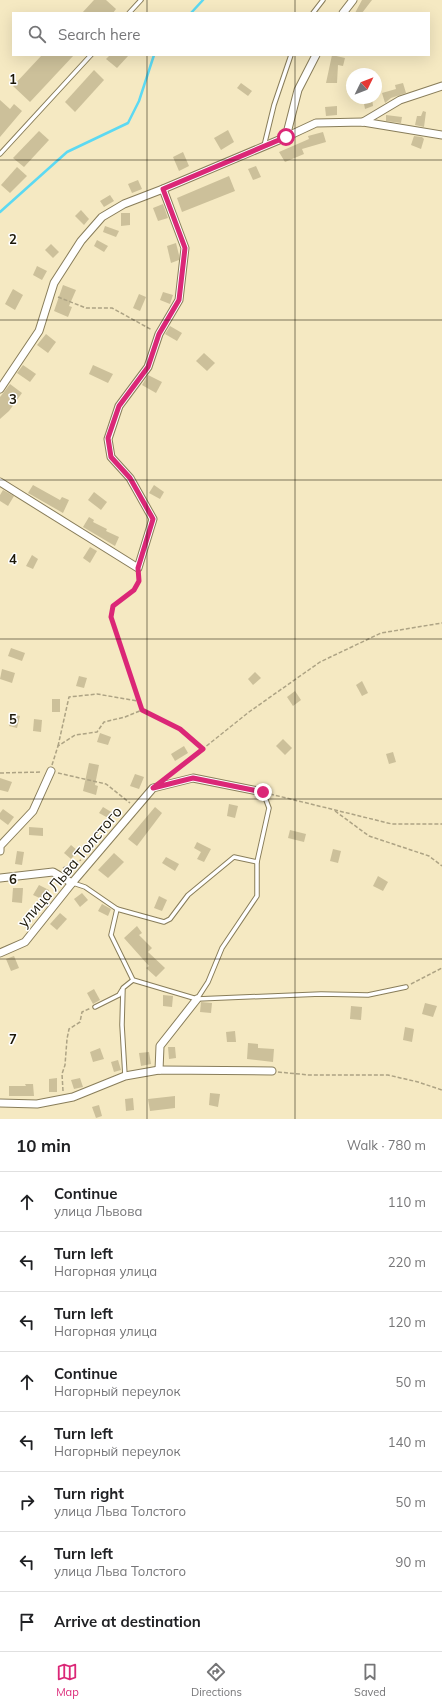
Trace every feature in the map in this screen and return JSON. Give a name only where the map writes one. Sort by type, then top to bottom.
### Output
[{"type":"street","points":[[344,12],[353,0]]},
{"type":"street","points":[[286,137],[298,90],[315,56]]},
{"type":"street","points":[[363,122],[400,100],[442,86]]},
{"type":"street","points":[[0,389],[39,331],[54,283],[81,241],[102,217],[124,204],[264,147],[316,123],[363,122],[442,135]]},
{"type":"street","points":[[0,482],[138,568],[153,519],[130,478],[111,457],[108,438],[119,406],[148,367],[159,334],[179,300],[185,248],[163,189]]},
{"type":"street","points":[[0,851],[0,846],[33,811],[50,771]]},
{"type":"street","name":"улица Льва Толстого","points":[[0,953],[25,942],[72,883],[153,788],[193,778],[263,792]]},
{"type":"street","points":[[0,878],[54,872],[72,883]]},
{"type":"street","points":[[159,1070],[160,1046],[197,999]]},
{"type":"street","points":[[0,1103],[37,1104],[64,1099],[73,1097],[125,1076],[159,1070],[272,1071]]},
{"type":"lane","points":[[130,12],[141,0]]},
{"type":"lane","points":[[313,12],[323,0]]},
{"type":"lane","points":[[0,154],[90,56]]},
{"type":"lane","points":[[264,147],[274,105],[291,56]]},
{"type":"lane","points":[[197,999],[208,982],[222,948],[257,896],[257,862],[269,808],[263,792]]},
{"type":"lane","points":[[72,883],[85,887],[117,909],[164,922],[170,919],[188,895],[234,857],[257,862]]},
{"type":"lane","points":[[117,909],[111,934],[133,980],[197,999],[321,994],[368,995],[406,987]]},
{"type":"lane","points":[[95,1007],[119,995],[123,988],[133,980]]},
{"type":"lane","points":[[123,988],[122,1025],[125,1076]]},
{"type":"path","points":[[50,294],[86,308],[112,308],[159,334]]},
{"type":"path","points":[[138,568],[139,581],[134,590],[113,606],[111,617],[142,710]]},
{"type":"path","points":[[166,778],[249,712],[320,662],[381,633],[442,622]]},
{"type":"path","points":[[50,771],[58,746],[69,697],[97,694],[139,701]]},
{"type":"path","points":[[58,746],[75,735],[96,732],[104,722],[142,710],[180,729],[203,749]]},
{"type":"path","points":[[0,773],[50,771],[106,784],[136,808]]},
{"type":"path","points":[[263,792],[392,824],[442,824]]},
{"type":"path","points":[[333,810],[369,836],[429,856],[442,866]]},
{"type":"path","points":[[54,872],[82,860]]},
{"type":"path","points":[[406,987],[442,968]]},
{"type":"path","points":[[64,1099],[62,1074],[65,1065],[66,1039],[70,1029],[80,1022],[82,1012],[95,1007]]},
{"type":"path","points":[[272,1071],[309,1075],[388,1075],[418,1082],[442,1090]]},
{"type":"building","points":[[94,0],[106,0],[116,9],[114,12],[83,12]]},
{"type":"building","points":[[362,0],[372,0],[363,12],[356,12]]},
{"type":"building","points":[[41,56],[73,56],[30,102],[13,86]]},
{"type":"building","points":[[109,56],[128,56],[117,68],[106,59]]},
{"type":"building","points":[[332,56],[345,58],[343,66],[338,65],[337,83],[326,83]]},
{"type":"building","points":[[94,70],[104,80],[75,112],[65,102]]},
{"type":"building","points":[[241,83],[252,91],[248,96],[237,88]]},
{"type":"building","points":[[403,83],[406,93],[391,98],[385,103],[382,93],[396,89],[395,85]]},
{"type":"building","points":[[0,100],[10,109],[14,104],[22,111],[0,137]]},
{"type":"building","points":[[364,104],[373,104],[373,106],[365,109]]},
{"type":"building","points":[[337,106],[337,115],[326,116],[325,107]]},
{"type":"building","points":[[423,111],[426,112],[424,127],[415,125],[417,116],[421,116]]},
{"type":"building","points":[[386,115],[402,117],[401,123],[386,121]]},
{"type":"building","points":[[228,130],[234,142],[221,150],[214,138]]},
{"type":"building","points":[[39,131],[49,140],[24,167],[13,158]]},
{"type":"building","points":[[323,132],[326,142],[302,149],[304,154],[285,162],[279,152],[309,139],[308,136]]},
{"type":"building","points":[[414,136],[422,137],[424,139],[421,149],[411,145]]},
{"type":"building","points":[[183,152],[189,166],[179,171],[173,157]]},
{"type":"building","points":[[256,166],[261,177],[253,180],[248,169]]},
{"type":"building","points":[[17,167],[27,176],[10,193],[1,185]]},
{"type":"building","points":[[229,176],[235,191],[182,212],[177,198]]},
{"type":"building","points":[[138,180],[142,189],[132,193],[128,184]]},
{"type":"building","points":[[110,195],[114,201],[104,207],[100,201]]},
{"type":"building","points":[[163,204],[168,218],[158,221],[153,208]]},
{"type":"building","points":[[81,210],[89,219],[84,225],[75,216]]},
{"type":"building","points":[[121,213],[130,213],[130,225],[121,226]]},
{"type":"building","points":[[105,226],[119,231],[116,237],[103,232]]},
{"type":"building","points":[[97,240],[108,246],[104,252],[94,246]]},
{"type":"building","points":[[176,243],[179,260],[171,263],[167,246]]},
{"type":"building","points":[[51,244],[59,252],[53,258],[45,250]]},
{"type":"building","points":[[37,266],[47,271],[42,280],[33,275]]},
{"type":"building","points":[[63,285],[76,290],[69,306],[72,307],[68,317],[54,311]]},
{"type":"building","points":[[13,289],[23,295],[15,310],[5,304]]},
{"type":"building","points":[[163,292],[173,295],[170,304],[160,300]]},
{"type":"building","points":[[139,294],[146,297],[140,311],[133,308]]},
{"type":"building","points":[[170,326],[182,333],[177,341],[165,334]]},
{"type":"building","points":[[46,334],[56,342],[48,353],[37,345]]},
{"type":"building","points":[[204,353],[215,363],[207,371],[196,361]]},
{"type":"building","points":[[23,365],[36,374],[30,382],[17,373]]},
{"type":"building","points":[[93,365],[113,374],[108,383],[89,374]]},
{"type":"building","points":[[148,375],[162,382],[156,393],[142,385]]},
{"type":"building","points":[[10,384],[22,393],[9,411],[0,419],[0,397]]},
{"type":"building","points":[[33,485],[60,500],[62,497],[69,500],[63,513],[28,493]]},
{"type":"building","points":[[154,485],[164,492],[160,499],[149,493]]},
{"type":"building","points":[[3,490],[14,496],[8,506],[0,501],[0,495]]},
{"type":"building","points":[[94,492],[107,502],[101,510],[88,500]]},
{"type":"building","points":[[89,517],[94,520],[93,522],[107,529],[106,531],[119,537],[115,546],[83,527]]},
{"type":"building","points":[[90,547],[97,551],[90,563],[83,558]]},
{"type":"building","points":[[32,555],[38,559],[33,569],[26,566]]},
{"type":"building","points":[[11,648],[25,653],[22,661],[8,656]]},
{"type":"building","points":[[2,669],[15,673],[12,683],[0,679]]},
{"type":"building","points":[[255,672],[261,678],[253,685],[248,679]]},
{"type":"building","points":[[79,676],[87,678],[84,688],[76,686]]},
{"type":"building","points":[[362,681],[368,693],[362,696],[356,685]]},
{"type":"building","points":[[295,691],[301,700],[293,706],[287,697]]},
{"type":"building","points":[[52,699],[60,699],[60,712],[52,712]]},
{"type":"building","points":[[12,714],[20,716],[17,728],[9,726]]},
{"type":"building","points":[[34,719],[42,720],[41,732],[33,731]]},
{"type":"building","points":[[100,733],[111,737],[108,745],[97,742]]},
{"type":"building","points":[[283,739],[292,748],[285,755],[276,746]]},
{"type":"building","points":[[184,746],[188,753],[175,761],[171,754]]},
{"type":"building","points":[[393,752],[396,762],[389,764],[386,754]]},
{"type":"building","points":[[89,763],[99,765],[95,785],[98,786],[96,795],[83,791]]},
{"type":"building","points":[[135,774],[144,777],[139,789],[130,786]]},
{"type":"building","points":[[0,778],[12,782],[8,792],[0,790]]},
{"type":"building","points":[[229,804],[238,806],[235,818],[227,816]]},
{"type":"building","points":[[103,807],[113,813],[110,819],[99,813]]},
{"type":"building","points":[[155,807],[162,813],[137,846],[128,839]]},
{"type":"building","points":[[3,809],[14,817],[8,825],[0,819],[0,813]]},
{"type":"building","points":[[29,827],[43,828],[43,836],[29,835]]},
{"type":"building","points":[[290,830],[306,834],[304,842],[288,838]]},
{"type":"building","points":[[197,842],[211,849],[204,862],[197,859],[201,852],[194,848]]},
{"type":"building","points":[[71,845],[78,851],[71,859],[64,853]]},
{"type":"building","points":[[333,849],[341,851],[338,863],[330,861]]},
{"type":"building","points":[[17,851],[24,852],[22,865],[15,864]]},
{"type":"building","points":[[114,853],[124,862],[108,878],[98,870]]},
{"type":"building","points":[[166,857],[179,864],[175,871],[162,863]]},
{"type":"building","points":[[378,876],[388,882],[383,891],[373,886]]},
{"type":"building","points":[[39,885],[49,890],[44,900],[33,895]]},
{"type":"building","points":[[13,888],[23,888],[22,903],[12,902]]},
{"type":"building","points":[[82,893],[88,900],[80,907],[74,899]]},
{"type":"building","points":[[159,896],[167,900],[162,911],[154,908]]},
{"type":"building","points":[[102,904],[111,909],[108,916],[98,911]]},
{"type":"building","points":[[60,913],[67,919],[57,930],[50,924]]},
{"type":"building","points":[[137,926],[142,933],[139,935],[152,948],[148,952],[165,968],[156,977],[146,968],[149,966],[124,938]]},
{"type":"building","points":[[14,956],[19,968],[11,971],[6,959]]},
{"type":"building","points":[[94,989],[100,1000],[93,1004],[87,993]]},
{"type":"building","points":[[163,995],[173,996],[172,1007],[163,1006]]},
{"type":"building","points":[[201,1002],[212,1003],[211,1013],[200,1012]]},
{"type":"building","points":[[425,1003],[437,1006],[433,1017],[422,1014]]},
{"type":"building","points":[[351,1006],[362,1007],[361,1020],[350,1019]]},
{"type":"building","points":[[405,1027],[414,1029],[412,1042],[403,1040]]},
{"type":"building","points":[[235,1031],[236,1042],[227,1042],[226,1032]]},
{"type":"building","points":[[248,1043],[258,1044],[258,1048],[274,1049],[273,1062],[247,1059]]},
{"type":"building","points":[[168,1047],[175,1047],[176,1058],[169,1059]]},
{"type":"building","points":[[100,1048],[104,1059],[93,1062],[90,1052]]},
{"type":"building","points":[[149,1052],[151,1064],[141,1066],[139,1053]]},
{"type":"building","points":[[118,1060],[121,1070],[114,1072],[111,1062]]},
{"type":"building","points":[[57,1078],[57,1092],[49,1092],[49,1079]]},
{"type":"building","points":[[80,1078],[83,1087],[74,1089],[71,1080]]},
{"type":"building","points":[[25,1084],[33,1084],[34,1096],[9,1096],[9,1086],[26,1086]]},
{"type":"building","points":[[210,1093],[220,1094],[218,1107],[209,1105]]},
{"type":"building","points":[[175,1096],[175,1108],[150,1111],[148,1099]]},
{"type":"building","points":[[133,1098],[134,1110],[126,1111],[125,1099]]},
{"type":"building","points":[[99,1105],[102,1116],[96,1118],[92,1107]]},
{"type":"waterway","points":[[192,12],[203,0]]},
{"type":"waterway","points":[[0,212],[67,152],[128,123],[139,101],[154,56]]},
{"type":"route","points":[[263,792],[193,778],[153,788],[203,749],[180,729],[142,710],[111,617],[113,606],[134,590],[139,581],[138,568],[153,519],[130,478],[111,457],[108,438],[119,406],[148,367],[159,334],[179,300],[185,248],[163,189],[286,137]]}]
